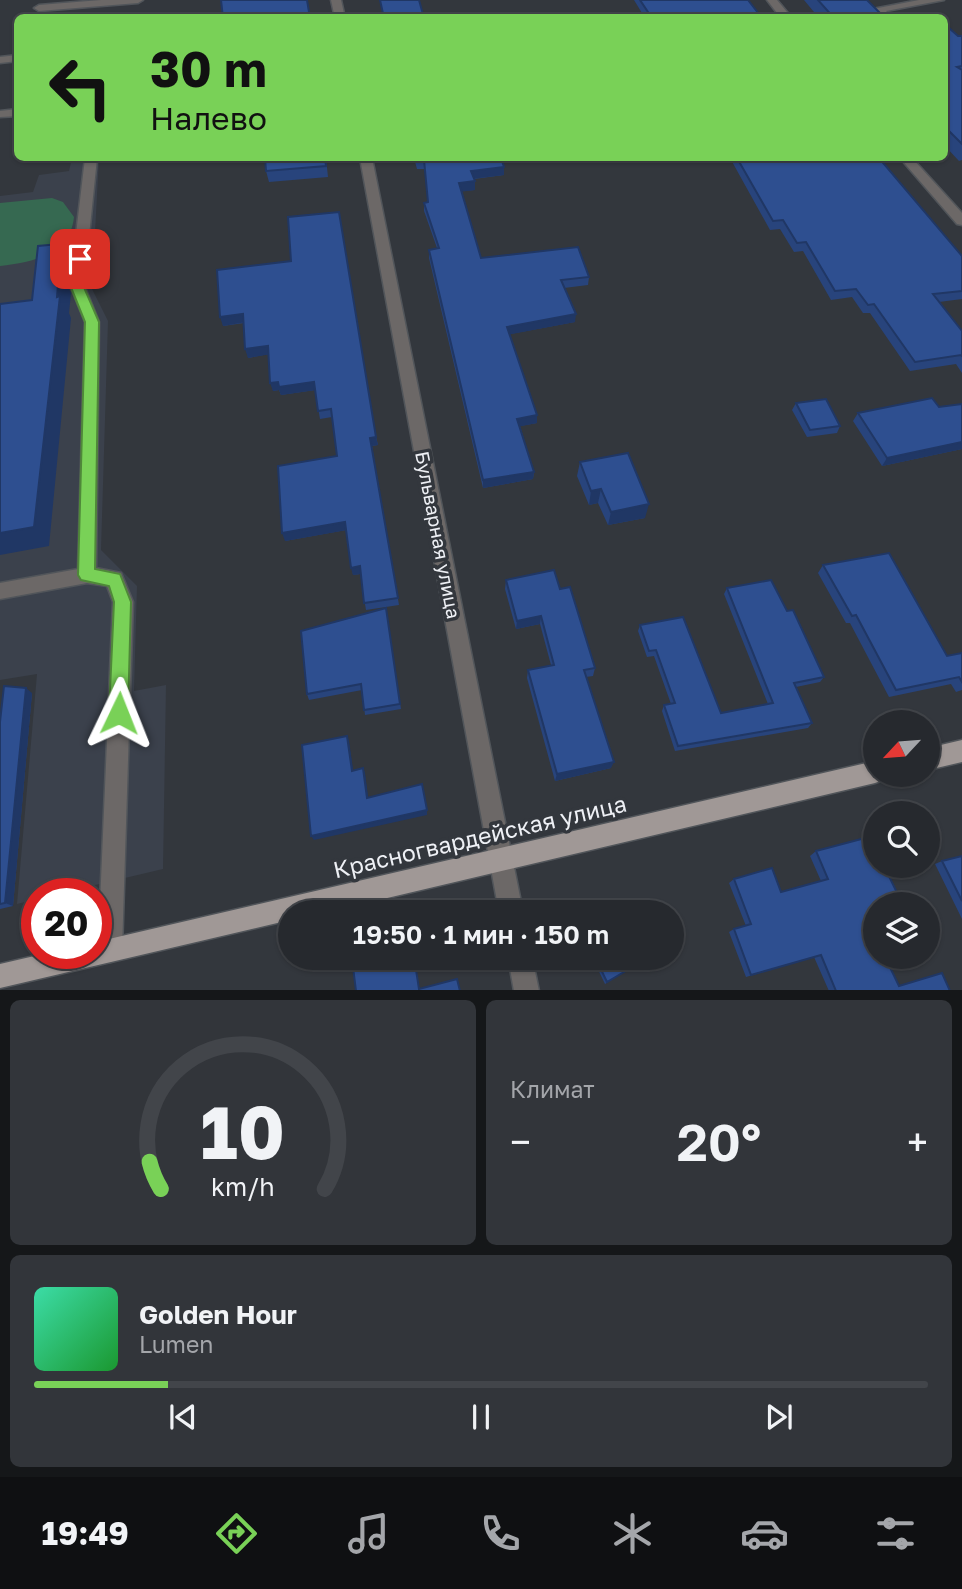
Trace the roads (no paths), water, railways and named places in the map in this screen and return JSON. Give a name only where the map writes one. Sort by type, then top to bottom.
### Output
[{"type":"main road","points":[[940,756],[962,751]]},
{"type":"main road","name":"Красногвардейская улица","points":[[112,950],[501,862],[863,775]]},
{"type":"main road","name":"Красногвардейская улица","points":[[0,976],[31,969]]},
{"type":"street","points":[[39,8],[138,0]]},
{"type":"street","points":[[772,0],[784,14]]},
{"type":"street","points":[[866,0],[884,14]]},
{"type":"street","points":[[878,9],[939,0]]},
{"type":"street","points":[[101,14],[102,3]]},
{"type":"street","points":[[87,575],[92,322],[77,285],[91,161]]},
{"type":"street","name":"Бульварная улица","points":[[367,161],[509,900]]},
{"type":"street","points":[[909,161],[962,221]]},
{"type":"street","points":[[0,591],[87,575],[114,579],[123,602],[106,878]]},
{"type":"street","points":[[523,970],[527,990]]}]
